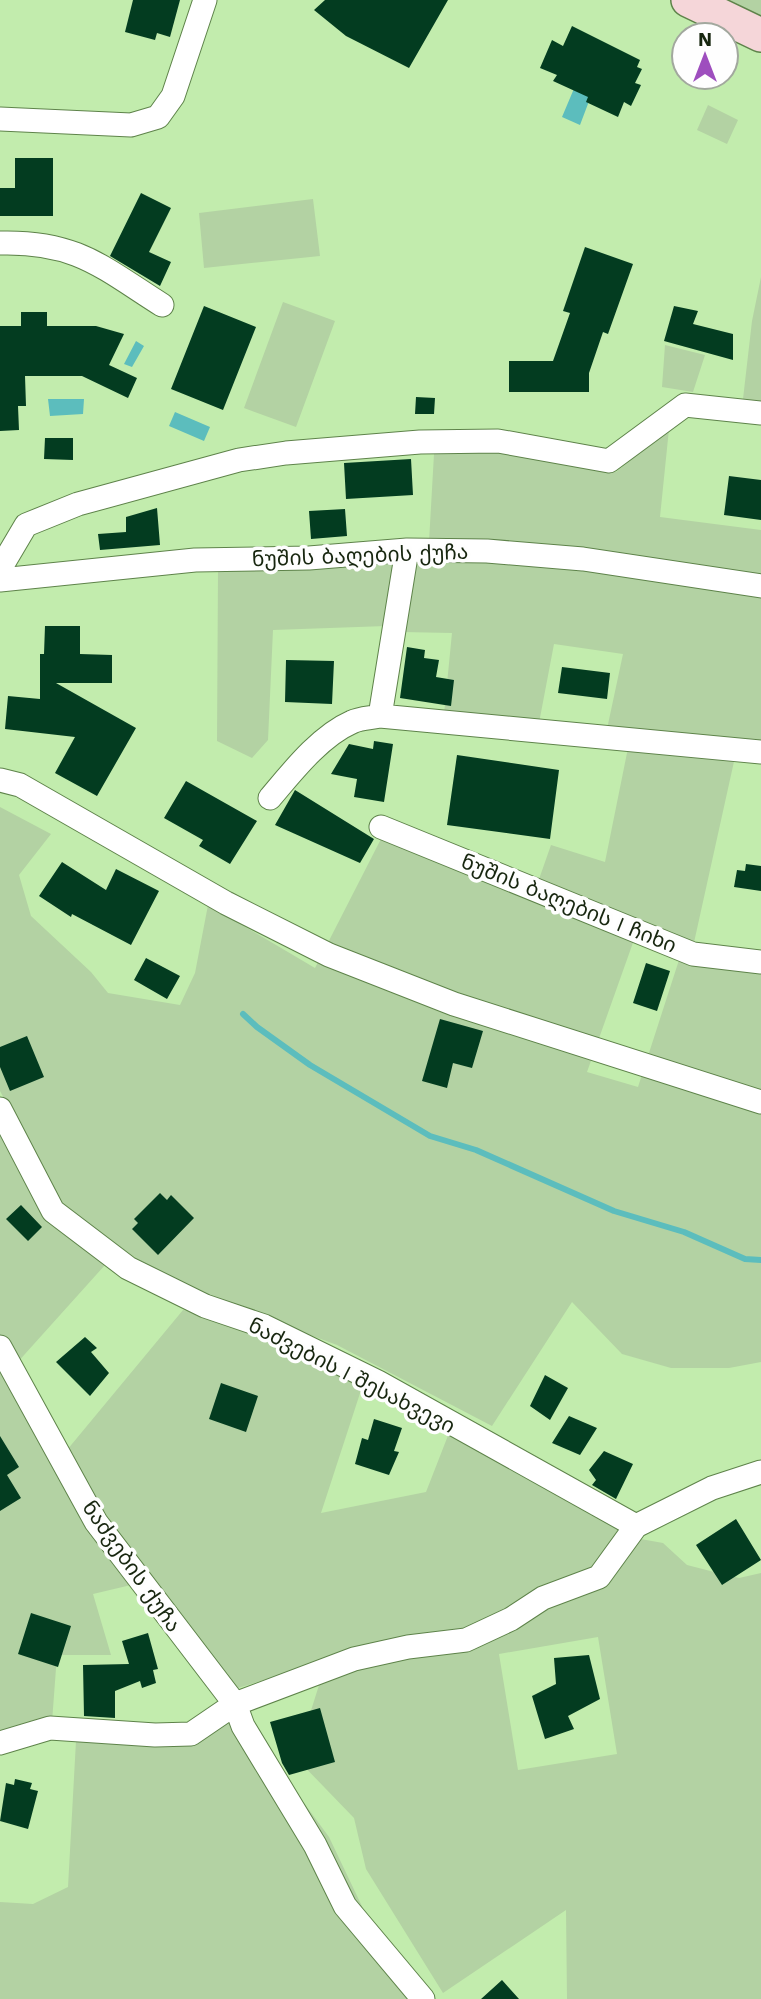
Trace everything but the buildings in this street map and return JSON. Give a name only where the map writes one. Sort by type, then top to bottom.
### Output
[{"type":"street","points":[[0,119],[131,125],[158,117],[173,96],[205,0]]},
{"type":"street","points":[[688,0],[761,35]]},
{"type":"street","points":[[0,243],[28,242],[68,249],[162,305]]},
{"type":"street","points":[[0,569],[26,525],[78,504],[239,460],[350,447],[498,441],[609,461],[685,405],[761,413]]},
{"type":"street","points":[[380,716],[407,550]]},
{"type":"street","name":"ნუშის ბაღების ქუჩა","points":[[0,580],[195,560],[309,558],[407,550],[488,551],[583,559],[761,586]]},
{"type":"street","points":[[270,798],[296,767],[329,737],[352,721],[380,716],[761,752]]},
{"type":"street","points":[[0,780],[20,785],[226,903],[329,955],[454,1004],[761,1102]]},
{"type":"street","name":"ნუშის ბაღების I ჩიხი","points":[[381,827],[693,954],[761,962]]},
{"type":"street","name":"ნაძვების I შესახვევი","points":[[0,1109],[53,1211],[128,1268],[205,1306],[264,1326],[377,1382],[636,1526]]},
{"type":"street","name":"ნაძვების ქუჩა","points":[[0,1347],[96,1522],[235,1704],[243,1726],[315,1845],[345,1906],[422,1999]]},
{"type":"street","points":[[0,1743],[50,1728],[155,1735],[191,1734],[235,1704],[354,1659],[408,1647],[466,1640],[543,1598],[599,1577],[636,1526],[712,1488],[761,1472]]},
{"type":"green space","points":[[707,0],[761,0],[761,26]]},
{"type":"green space","points":[[708,105],[738,120],[727,144],[697,130]]},
{"type":"green space","points":[[313,199],[320,256],[204,268],[199,213]]},
{"type":"green space","points":[[761,277],[761,402],[743,399],[752,321]]},
{"type":"green space","points":[[283,302],[335,321],[296,427],[244,408]]},
{"type":"green space","points":[[665,345],[705,355],[693,392],[662,387]]},
{"type":"green space","points":[[669,429],[660,517],[761,530],[761,575],[539,543],[429,542],[434,454],[500,449],[616,472]]},
{"type":"green space","points":[[414,557],[573,565],[761,595],[761,743],[607,729],[623,654],[554,644],[539,723],[444,714],[452,633],[402,632]]},
{"type":"green space","points":[[400,559],[386,626],[273,630],[268,740],[252,758],[217,741],[218,571]]},
{"type":"green space","points":[[628,748],[735,757],[693,947],[538,882],[551,845],[605,862]]},
{"type":"green space","points":[[0,807],[51,834],[19,875],[31,916],[91,972],[108,993],[180,1005],[195,973],[208,905],[315,968],[383,835],[635,937],[587,1072],[638,1087],[679,960],[761,972],[761,1362],[729,1368],[671,1368],[622,1354],[572,1302],[492,1426],[337,1345],[194,1292],[133,1256],[61,1205],[0,1091]]},
{"type":"green space","points":[[0,1125],[52,1223],[105,1265],[16,1364],[0,1335]]},
{"type":"green space","points":[[183,1310],[215,1316],[364,1381],[321,1513],[426,1492],[449,1433],[625,1532],[592,1575],[468,1633],[355,1652],[238,1688],[144,1576],[99,1515],[67,1450]]},
{"type":"green space","points":[[0,1364],[131,1585],[93,1594],[111,1655],[57,1655],[52,1722],[0,1736]]},
{"type":"green space","points":[[635,1538],[663,1543],[687,1565],[739,1578],[761,1573],[761,1999],[567,1999],[566,1910],[443,1993],[366,1869],[354,1818],[296,1758],[320,1682],[356,1664],[523,1623]],"holes":[[[598,1637],[617,1754],[518,1770],[499,1654]]]},
{"type":"green space","points":[[226,1713],[243,1720],[329,1837],[378,1940],[420,1999],[0,1999],[0,1902],[33,1904],[68,1887],[76,1741],[197,1743]]},
{"type":"water","points":[[581,72],[597,80],[580,125],[562,117]]},
{"type":"water","points":[[136,341],[144,346],[132,367],[124,364]]},
{"type":"water","points":[[48,399],[84,399],[83,414],[50,416]]},
{"type":"water","points":[[175,412],[210,427],[204,441],[169,426]]},
{"type":"waterway","points":[[243,1014],[310,1065],[430,1136],[476,1150],[614,1211],[684,1232],[745,1259],[761,1260]]}]
